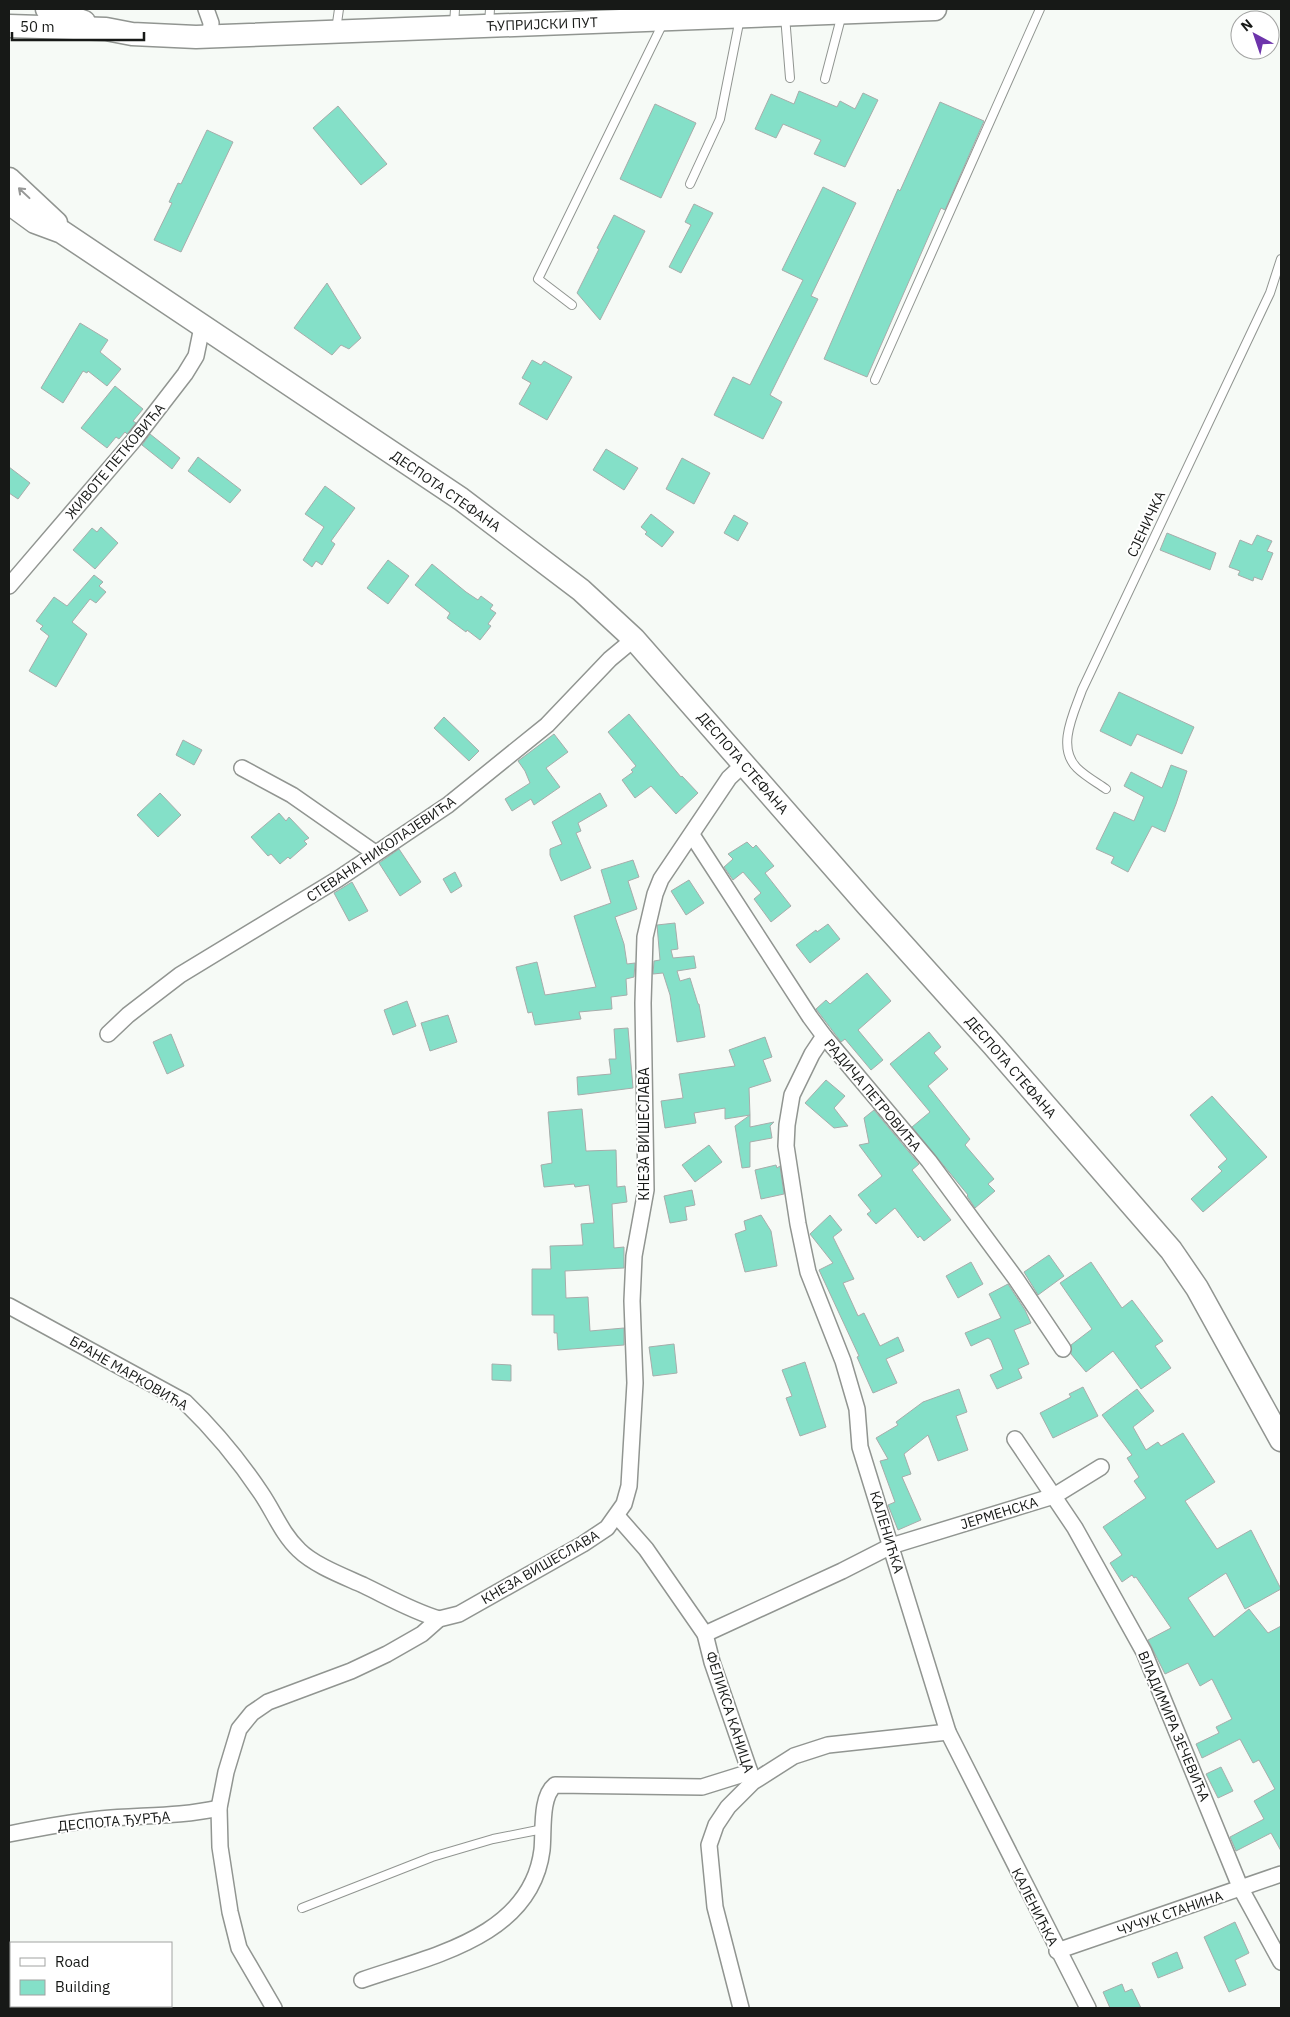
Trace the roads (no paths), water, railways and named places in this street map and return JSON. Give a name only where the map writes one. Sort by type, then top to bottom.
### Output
[{"type":"main road","points":[[47,9],[106,29]]},
{"type":"main road","name":"ЋУПРИЈСКИ ПУТ","points":[[106,29],[132,34],[169,37],[210,37],[336,32],[455,18],[665,19],[775,13],[935,9]]},
{"type":"main road","points":[[9,26],[106,29]]},
{"type":"main road","name":"ДЕСПОТА СТЕФАНА","points":[[9,179],[55,222],[62,232]]},
{"type":"main road","name":"ДЕСПОТА СТЕФАНА","points":[[9,203],[36,222],[62,232],[461,499],[581,590],[634,639],[993,1045],[1171,1250],[1196,1288],[1281,1440]]},
{"type":"street","points":[[206,9],[211,23],[210,37]]},
{"type":"street","name":"ЖИВОТЕ ПЕТКОВИЋА","points":[[9,586],[134,440],[175,387],[196,356],[202,326]]},
{"type":"street","name":"СТЕВАНА НИКОЛАЈЕВИЋА","points":[[108,1034],[128,1015],[180,975],[279,916],[448,805],[547,725],[610,659],[634,639]]},
{"type":"street","name":"КНЕЗА ВИШЕСЛАВА","points":[[274,2008],[238,1948],[230,1912],[220,1847],[219,1808],[226,1772],[239,1729],[252,1713],[268,1702],[351,1671],[387,1654],[422,1634],[439,1619],[458,1614],[576,1548],[607,1528],[624,1504],[629,1486],[635,1383],[632,1301],[634,1256],[646,1190],[643,1003],[646,937],[655,894],[661,879],[729,778],[744,764]]},
{"type":"street","points":[[242,768],[292,795],[375,853]]},
{"type":"street","name":"РАДИЧА ПЕТРОВИЋА","points":[[692,835],[824,1036],[929,1162],[1016,1279],[1063,1349]]},
{"type":"street","name":"КАЛЕНИЋКА","points":[[824,1036],[804,1069],[792,1095],[787,1125],[788,1168],[808,1272],[843,1361],[858,1409],[860,1446],[948,1732],[1088,2008]]},
{"type":"street","name":"БРАНЕ МАРКОВИЋА","points":[[9,1306],[185,1402],[244,1467],[284,1532],[300,1552],[324,1567],[420,1613],[439,1619]]},
{"type":"street","name":"ВЛАДИМИРА ЗЕЧЕВИЋА","points":[[1015,1439],[1075,1528],[1144,1652],[1241,1889],[1281,1962]]},
{"type":"street","name":"ЈЕРМЕНСКА","points":[[705,1634],[842,1571],[891,1546],[1054,1496],[1101,1467]]},
{"type":"street","name":"ФЕЛИКСА КАНИЦА","points":[[616,1516],[646,1549],[705,1634],[712,1662],[752,1777],[720,1819],[708,1845],[715,1907],[741,2008]]},
{"type":"street","points":[[362,1980],[458,1947],[482,1935],[518,1906],[528,1893],[542,1852],[546,1794],[555,1785],[702,1787],[752,1777],[794,1756],[828,1745],[948,1732]]},
{"type":"street","name":"ДЕСПОТА ЂУРЂА","points":[[9,1834],[101,1819],[171,1816],[219,1808]]},
{"type":"street","name":"ЧУЧУК СТАНИНА","points":[[1058,1951],[1281,1874]]},
{"type":"lane","points":[[336,32],[339,9]]},
{"type":"lane","points":[[875,380],[1040,9]]},
{"type":"lane","points":[[825,79],[842,12]]},
{"type":"lane","points":[[775,13],[790,78]]},
{"type":"lane","points":[[690,184],[720,118],[741,16]]},
{"type":"lane","points":[[572,305],[538,279],[665,19]]},
{"type":"lane","name":"СЈЕНИЧКА","points":[[1106,789],[1076,767],[1070,758],[1066,747],[1069,728],[1082,690],[1270,293],[1281,260]]},
{"type":"lane","points":[[302,1908],[432,1857],[493,1839],[543,1829]]}]
